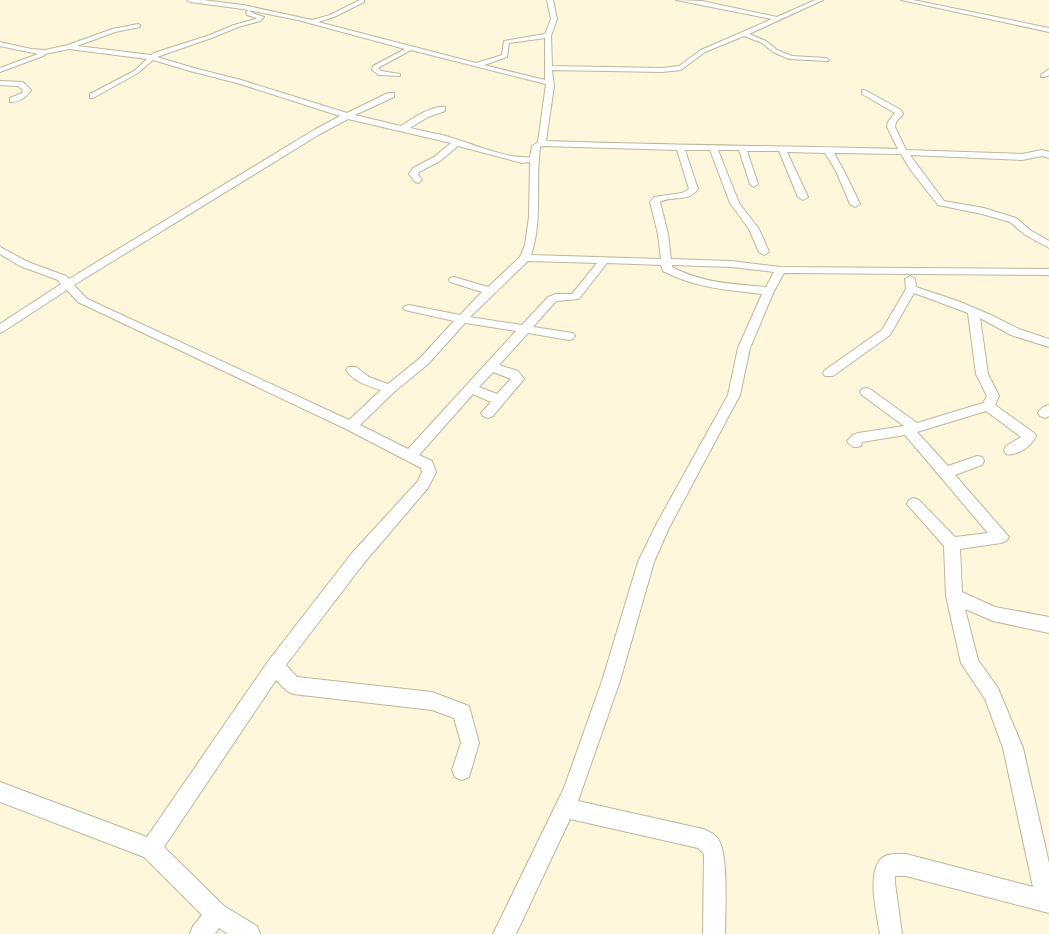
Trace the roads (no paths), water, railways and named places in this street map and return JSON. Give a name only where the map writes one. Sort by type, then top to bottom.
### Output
[{"type":"street","points":[[190,0],[251,8],[299,18],[549,83]]},
{"type":"street","points":[[542,143],[550,90],[548,36],[554,22],[550,0]]},
{"type":"street","points":[[679,0],[702,3],[778,19]]},
{"type":"street","points":[[549,68],[673,69],[683,66],[694,56],[703,51],[820,0]]},
{"type":"street","points":[[904,0],[1049,30]]},
{"type":"street","points":[[311,22],[337,14],[362,1]]},
{"type":"street","points":[[93,96],[136,72],[144,66],[151,57],[212,36],[225,29],[258,20],[261,16],[249,14],[251,8]]},
{"type":"street","points":[[69,47],[114,30],[138,26]]},
{"type":"street","points":[[744,34],[764,42],[775,51],[791,58],[826,60]]},
{"type":"street","points":[[477,65],[505,56],[506,42],[548,36]]},
{"type":"street","points":[[0,44],[31,51],[43,52],[60,47],[69,47],[151,57],[192,70],[239,81],[346,116],[444,138],[472,148],[522,160],[533,159]]},
{"type":"street","points":[[398,75],[379,73],[375,70],[375,67],[411,48]]},
{"type":"street","points":[[0,70],[41,55],[43,52]]},
{"type":"street","points":[[1043,76],[1049,71]]},
{"type":"street","points":[[0,83],[20,84],[27,90],[25,94],[13,100]]},
{"type":"street","points":[[865,92],[874,99],[898,112],[890,127],[897,138],[902,152],[941,203],[984,210],[1013,220],[1027,232],[1049,245]]},
{"type":"street","points":[[0,329],[67,285],[346,116],[381,101],[391,95]]},
{"type":"street","points":[[402,129],[422,117],[442,109]]},
{"type":"street","points":[[418,180],[413,174],[416,170],[437,159],[457,143]]},
{"type":"street","points":[[351,426],[390,389],[424,362],[461,319],[525,258],[529,251],[532,223],[533,159],[536,146],[542,143],[902,152],[1022,157],[1042,153],[1049,155]]},
{"type":"street","points":[[680,147],[694,189],[692,192],[685,195],[664,196],[657,199],[655,202],[663,234],[667,269],[684,279],[713,285],[769,291]]},
{"type":"street","points":[[713,147],[724,178],[736,203],[754,229],[764,252]]},
{"type":"street","points":[[742,148],[754,184]]},
{"type":"street","points":[[782,149],[803,197]]},
{"type":"street","points":[[828,150],[855,204]]},
{"type":"street","points":[[0,250],[24,264],[62,278],[82,300],[351,426],[427,465],[429,472],[423,484],[358,558],[275,666],[152,849]]},
{"type":"street","points":[[525,258],[731,264],[781,270],[1049,272]]},
{"type":"street","points":[[410,456],[552,299],[556,297],[572,298],[579,294],[604,261]]},
{"type":"street","points":[[504,934],[572,792],[610,681],[646,562],[662,527],[734,395],[744,348],[769,291],[781,270]]},
{"type":"street","points":[[829,373],[886,332],[911,288],[908,271]]},
{"type":"street","points":[[454,280],[490,291]]},
{"type":"street","points":[[911,288],[973,311],[1015,332],[1049,343]]},
{"type":"street","points":[[409,308],[461,319],[569,336]]},
{"type":"street","points":[[856,443],[855,439],[858,438],[911,429],[988,406],[993,396],[982,374],[973,311]]},
{"type":"street","points":[[488,413],[516,382],[517,376],[491,367]]},
{"type":"street","points":[[352,370],[365,380],[390,389]]},
{"type":"street","points":[[472,389],[499,400]]},
{"type":"street","points":[[866,392],[894,411],[911,429],[945,473],[1001,537],[952,544]]},
{"type":"street","points":[[988,406],[1029,436],[1026,442],[1012,450]]},
{"type":"street","points":[[945,473],[977,461]]},
{"type":"street","points":[[890,934],[884,883],[885,871],[890,865],[906,865],[1048,902],[1013,748],[992,694],[970,663],[954,596],[952,544],[914,504]]},
{"type":"street","points":[[954,596],[993,614],[1049,625]]},
{"type":"street","points":[[275,666],[293,685],[432,701],[462,712],[470,743],[462,770]]},
{"type":"street","points":[[0,792],[152,849],[216,914],[249,934]]},
{"type":"street","points":[[565,808],[704,839],[711,846],[714,854],[714,934]]},
{"type":"street","points":[[201,934],[216,914]]}]
